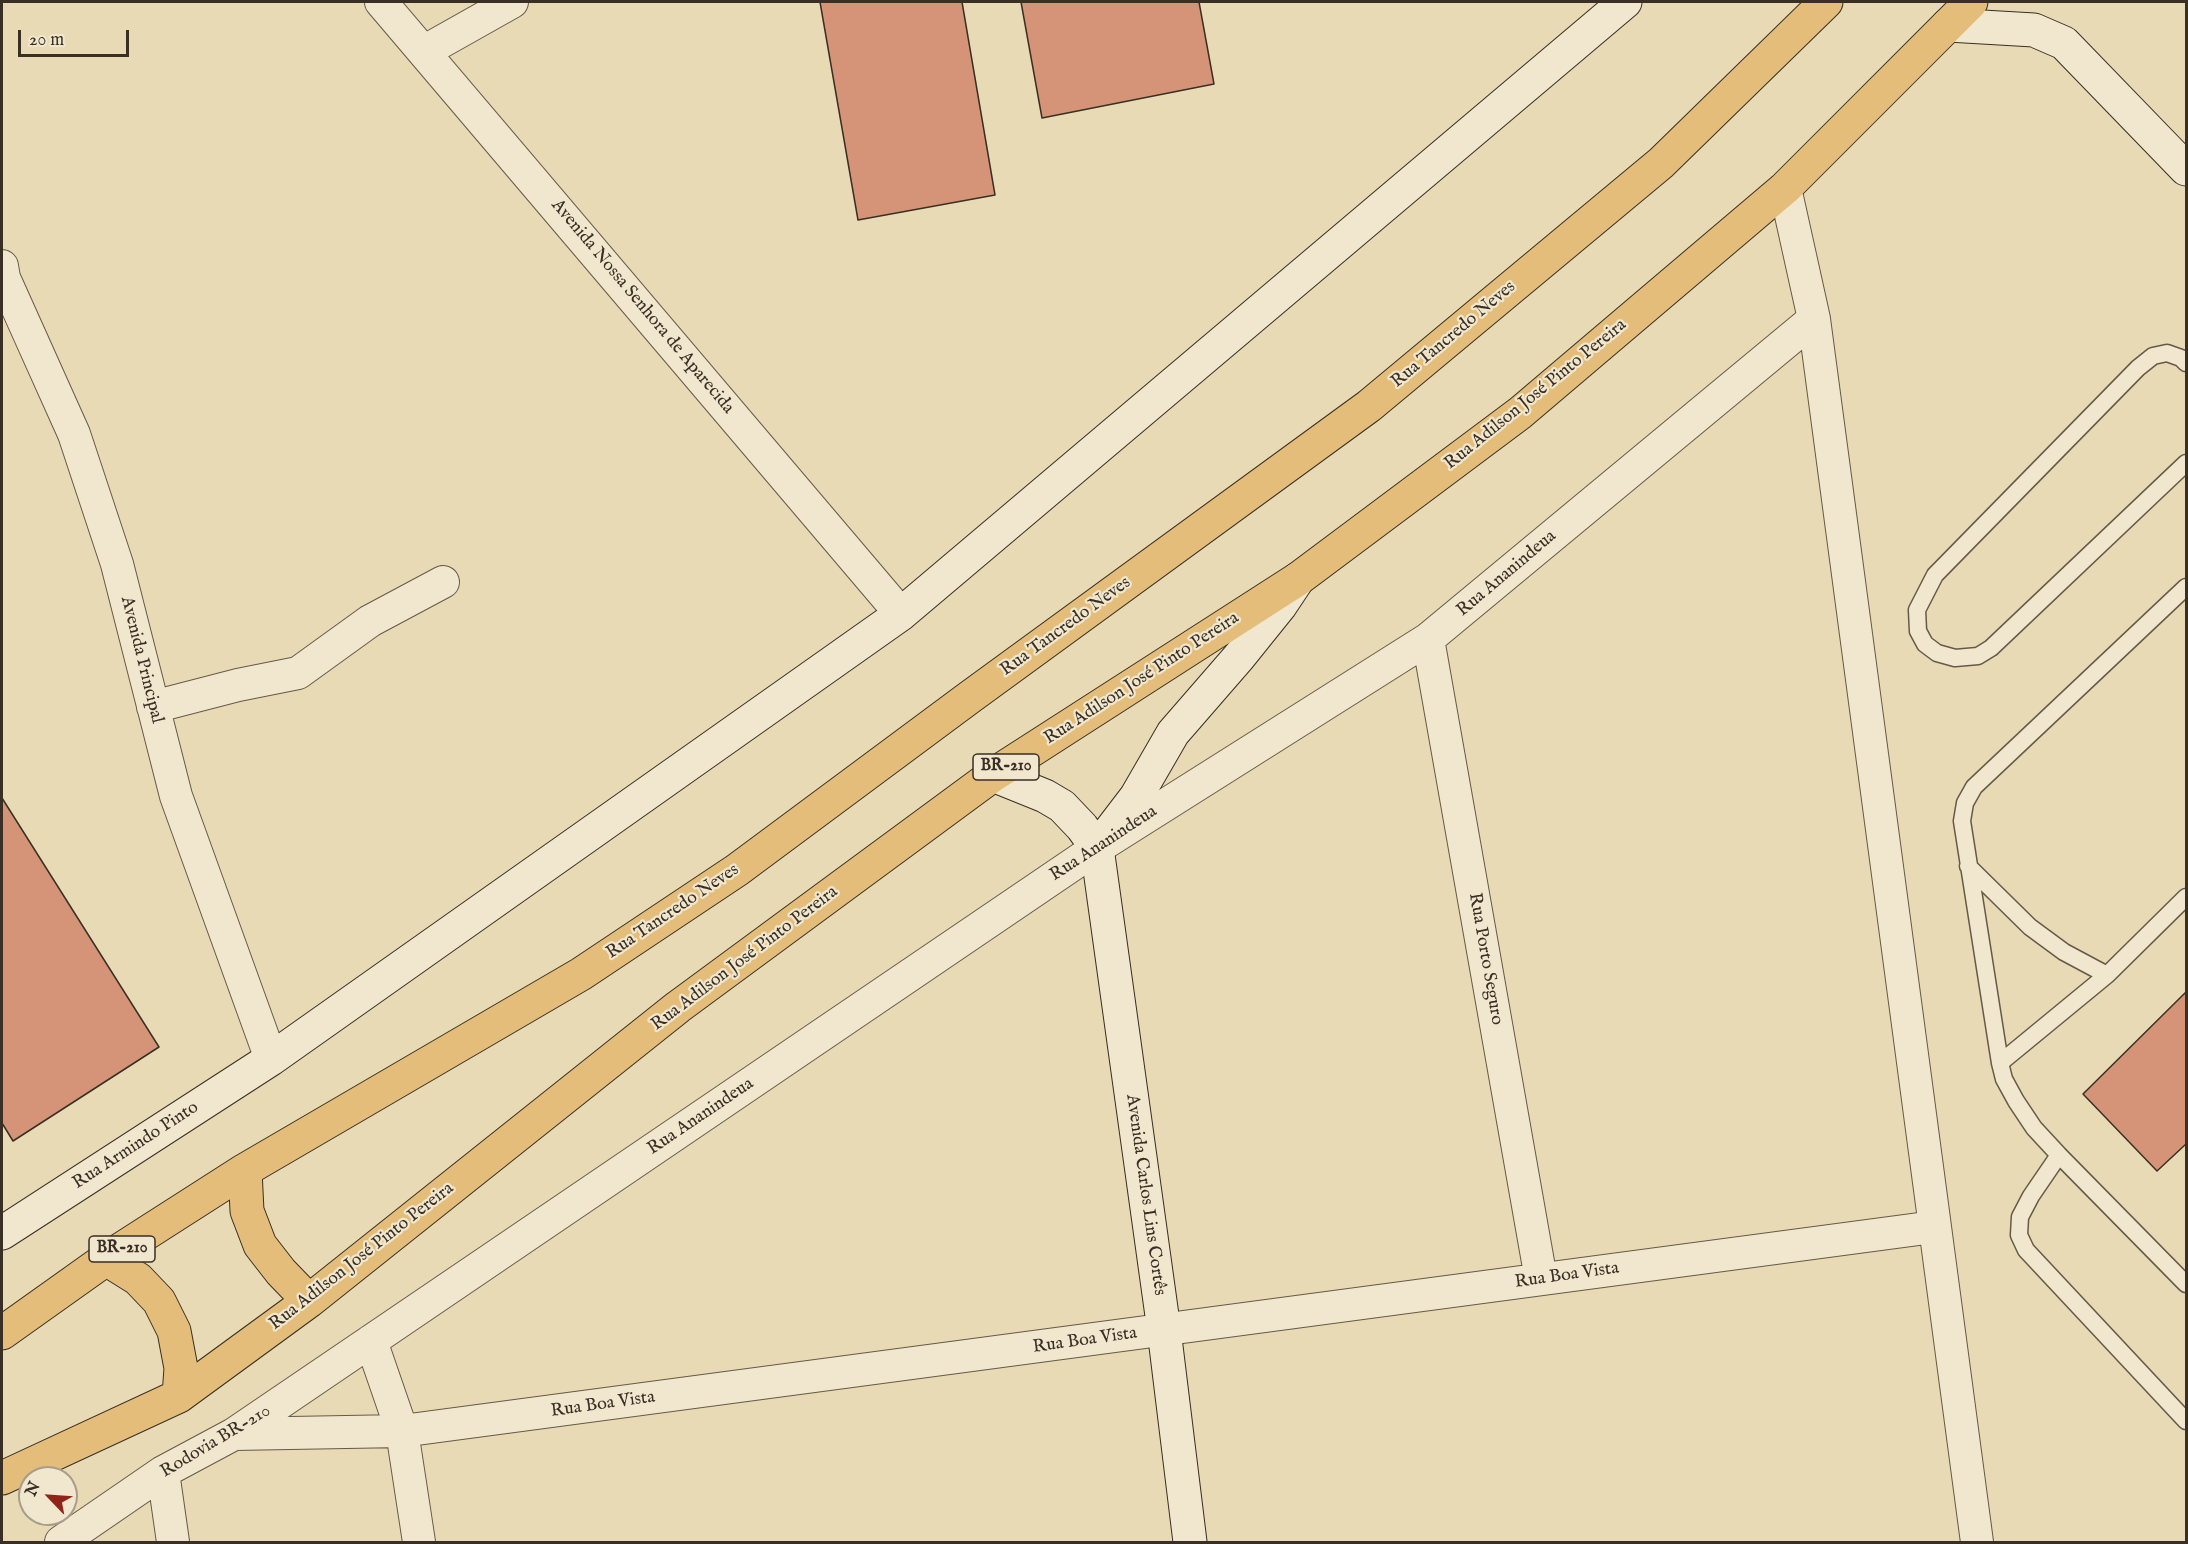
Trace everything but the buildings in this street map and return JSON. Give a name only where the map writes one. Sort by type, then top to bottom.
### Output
[{"type":"main road","name":"Rua Tancredo Neves","points":[[245,1170],[581,974],[737,870],[1369,406],[1661,163],[1826,2]]},
{"type":"main road","name":"Rua Adilson José Pinto Pereira","points":[[2,1478],[179,1396],[309,1301],[678,1007],[993,775],[1298,579],[1520,413],[1785,188],[1971,2]]},
{"type":"main road","name":"BR-210","points":[[2,1332],[106,1259],[245,1170]]},
{"type":"main road","points":[[245,1170],[248,1211],[260,1245],[281,1272],[309,1301]]},
{"type":"main road","points":[[106,1259],[138,1280],[159,1300],[174,1330],[181,1368],[179,1396]]},
{"type":"street","name":"Avenida Nossa Senhora de Aparecida","points":[[381,2],[425,51],[901,614]]},
{"type":"street","points":[[425,51],[512,2]]},
{"type":"street","name":"Rua Armindo Pinto","points":[[2,1233],[271,1059],[901,614],[1622,3]]},
{"type":"street","points":[[1948,24],[2034,30],[2064,43],[2187,169]]},
{"type":"street","points":[[1785,188],[1814,319],[1977,1542]]},
{"type":"street","name":"Avenida Principal","points":[[2,273],[74,434],[117,564],[176,796],[271,1059]]},
{"type":"street","name":"Rua Ananindeua","points":[[371,1341],[1097,848],[1428,639],[1814,319]]},
{"type":"street","points":[[1097,848],[1136,798],[1173,734],[1251,643],[1298,579]]},
{"type":"street","points":[[153,707],[237,685],[298,673],[370,621],[443,582]]},
{"type":"street","name":"Rua Porto Seguro","points":[[1428,639],[1541,1279]]},
{"type":"street","name":"Avenida Carlos Lins Cortês","points":[[993,775],[1062,806],[1083,827],[1097,848],[1164,1330],[1190,1542]]},
{"type":"street","name":"Rua Boa Vista","points":[[234,1434],[402,1431],[1934,1227]]},
{"type":"street","points":[[371,1341],[402,1431],[419,1542]]},
{"type":"street","name":"Rodovia BR-210","points":[[61,1542],[163,1472],[234,1434],[371,1341]]},
{"type":"street","points":[[163,1472],[172,1542]]},
{"type":"lane","points":[[2187,363],[2181,357],[2167,353],[2153,356],[2138,368],[1935,575],[1917,610],[1918,631],[1925,644],[1937,653],[1955,658],[1978,656],[1991,648],[2187,463]]},
{"type":"lane","points":[[2187,586],[1974,787],[1965,803],[1962,821],[2004,1079],[2034,1128],[2187,1284]]},
{"type":"lane","points":[[1968,866],[2030,927],[2064,952],[2107,975]]},
{"type":"lane","points":[[2000,1063],[2107,975],[2187,897]]},
{"type":"lane","points":[[2059,1155],[2031,1196],[2020,1217],[2019,1235],[2026,1250],[2187,1420]]}]
